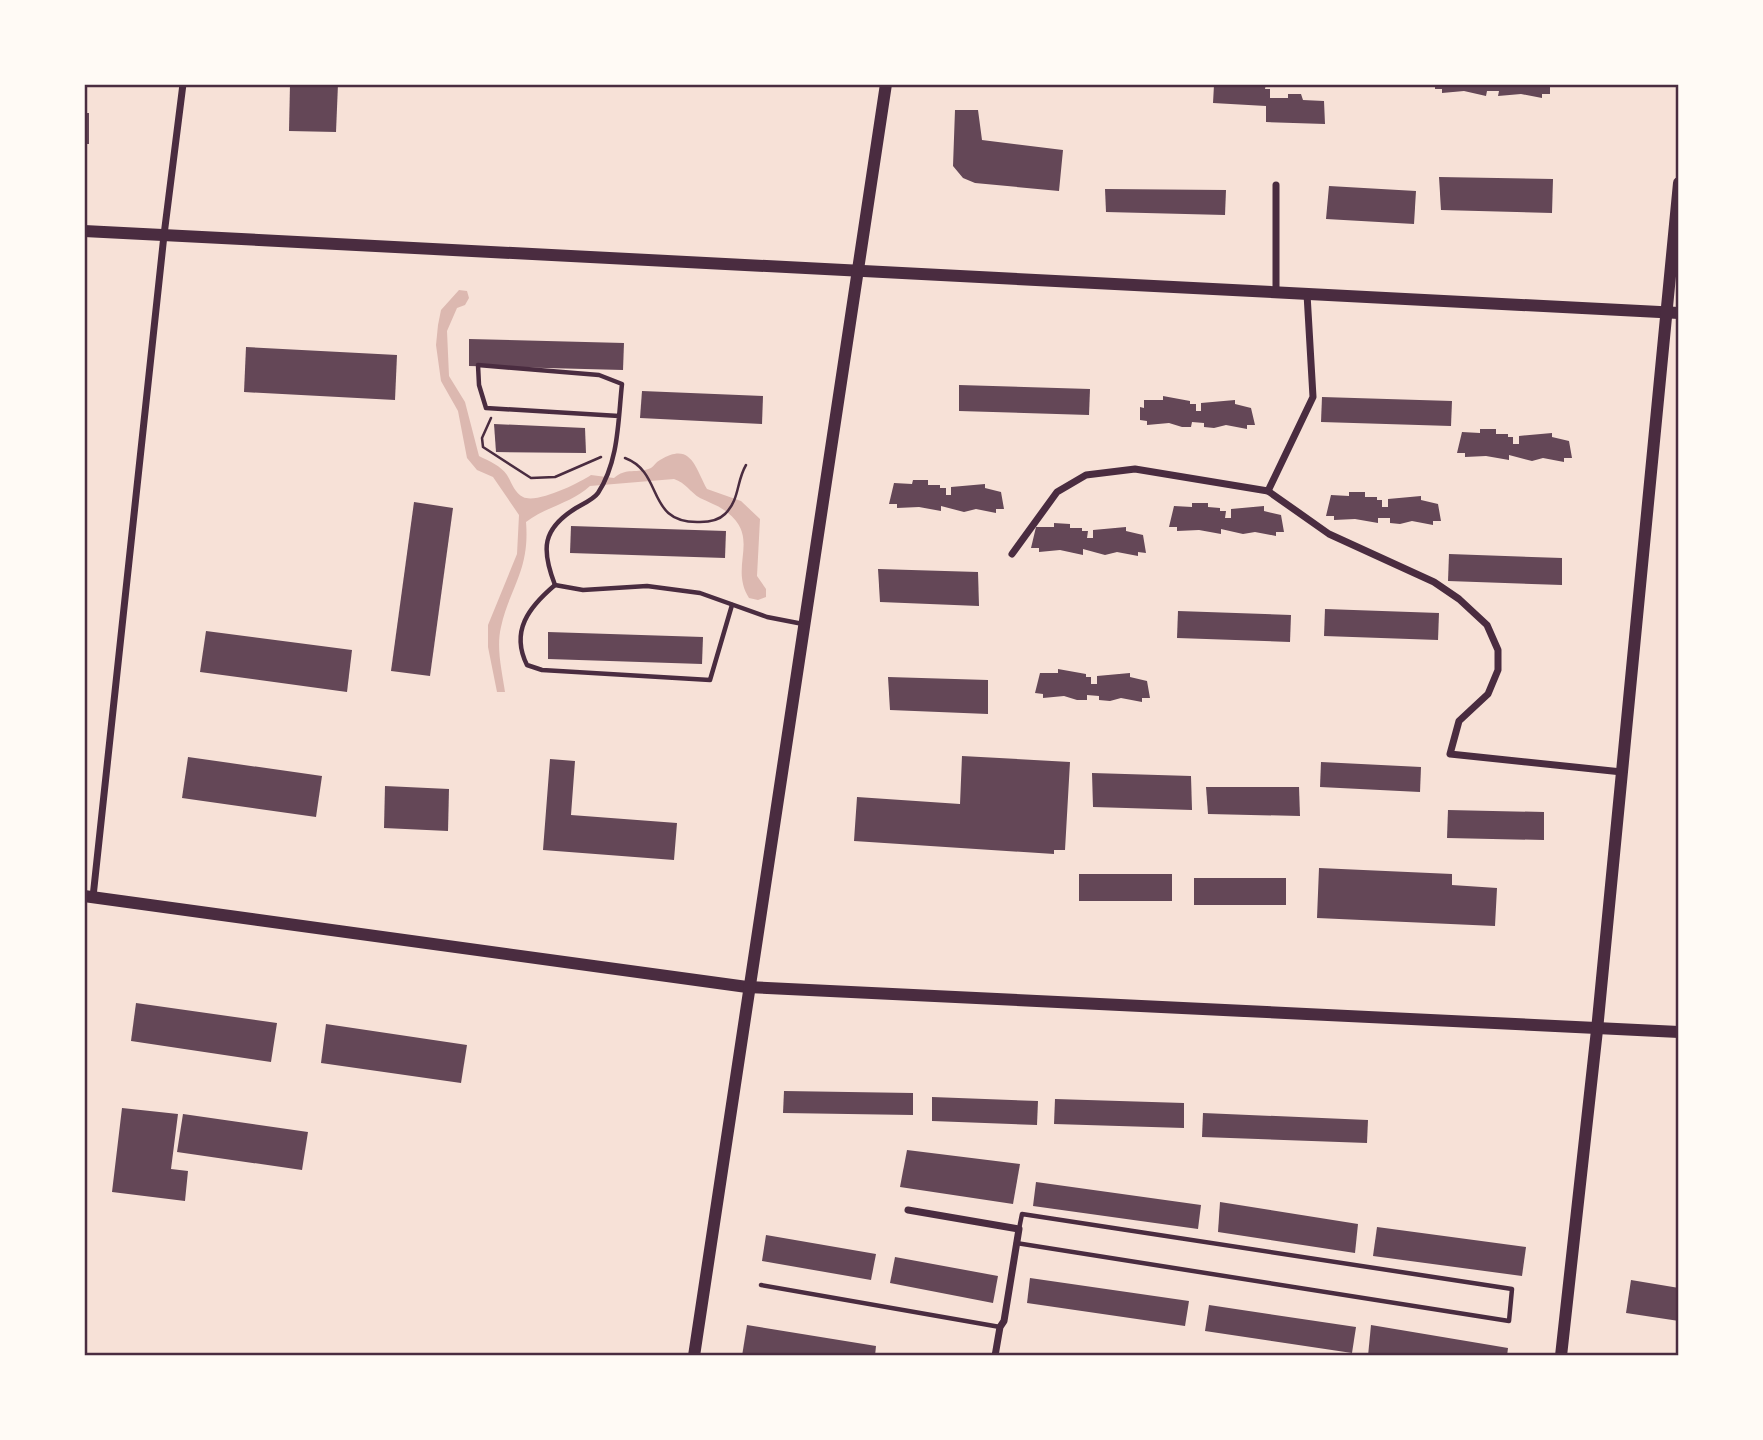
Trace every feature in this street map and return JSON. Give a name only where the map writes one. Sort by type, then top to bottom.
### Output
[{"type":"street","points":[[183,84],[88,896],[747,987],[1679,1032]]},
{"type":"street","points":[[694,1356],[747,987],[886,84]]},
{"type":"street","points":[[1561,1356],[1672,312],[1679,183]]},
{"type":"street","points":[[1276,185],[1276,292]]},
{"type":"street","points":[[84,231],[1672,312]]},
{"type":"street","points":[[1268,491],[1313,397],[1307,294]]},
{"type":"street","points":[[1012,554],[1056,492],[1086,475],[1135,469],[1268,491],[1329,534],[1434,582],[1459,599],[1487,625],[1498,650],[1498,670],[1488,694],[1459,721],[1450,754],[1622,772]]},
{"type":"street","points":[[908,1210],[1019,1229],[1004,1321],[1000,1326],[995,1356]]},
{"type":"lane","points":[[555,585],[547,565],[546,542],[554,524],[597,495],[617,447],[622,384],[600,375],[478,365],[479,385],[486,408],[618,416]]},
{"type":"lane","points":[[732,605],[710,680],[542,670],[527,665],[521,653],[520,636],[532,604],[555,585],[583,590],[648,586],[700,593],[767,617],[804,624]]},
{"type":"lane","points":[[1016,1243],[1508,1321],[1511,1289],[1022,1214],[1019,1229]]},
{"type":"lane","points":[[761,1284],[1000,1326]]},
{"type":"path","points":[[495,408],[482,438],[483,447],[531,478],[555,477],[604,456]]},
{"type":"path","points":[[623,457],[642,466],[652,484],[654,495],[667,514],[680,522],[702,523],[725,514],[738,496],[740,475],[746,466]]},
{"type":"shaded area","points":[[459,290],[467,291],[469,298],[465,305],[457,308],[447,331],[449,376],[465,402],[479,456],[502,469],[517,493],[523,497],[538,498],[558,492],[591,475],[614,478],[623,473],[651,468],[670,455],[685,455],[695,465],[707,489],[741,501],[760,519],[757,576],[766,589],[766,597],[758,600],[749,598],[743,586],[744,541],[735,520],[682,483],[674,479],[590,486],[575,497],[526,522],[525,553],[505,613],[499,643],[505,692],[497,692],[488,647],[488,625],[517,554],[519,515],[493,477],[477,470],[467,458],[458,411],[441,381],[436,345],[438,325],[441,310]]},
{"type":"building","points":[[290,84],[338,84],[336,132],[289,131]]},
{"type":"building","points":[[1266,84],[1265,89],[1270,89],[1270,98],[1288,98],[1288,94],[1301,94],[1303,100],[1324,101],[1325,124],[1266,122],[1266,106],[1213,103],[1214,85]]},
{"type":"building","points":[[1435,84],[1550,84],[1550,94],[1542,94],[1542,98],[1521,94],[1498,96],[1499,91],[1487,91],[1486,96],[1464,91],[1442,93],[1442,89],[1435,89]]},
{"type":"building","points":[[955,110],[978,110],[982,140],[1063,150],[1059,191],[975,183],[963,178],[953,166]]},
{"type":"building","points":[[84,113],[89,113],[89,144],[84,144]]},
{"type":"building","points":[[1439,177],[1553,179],[1552,213],[1441,210]]},
{"type":"building","points":[[1329,186],[1416,191],[1414,224],[1326,219]]},
{"type":"building","points":[[1105,189],[1226,190],[1225,215],[1106,212]]},
{"type":"building","points":[[469,339],[624,343],[623,370],[469,366]]},
{"type":"building","points":[[246,347],[397,355],[395,400],[244,392]]},
{"type":"building","points":[[959,385],[1090,389],[1089,415],[959,411]]},
{"type":"building","points":[[642,391],[763,396],[762,424],[640,418]]},
{"type":"building","points":[[1163,396],[1190,401],[1190,404],[1196,404],[1196,411],[1201,411],[1201,403],[1235,400],[1235,404],[1251,408],[1255,425],[1247,425],[1247,429],[1226,425],[1214,428],[1204,427],[1204,423],[1192,422],[1191,427],[1182,427],[1169,423],[1147,425],[1147,421],[1140,420],[1140,407],[1144,408],[1144,400],[1163,400]]},
{"type":"building","points":[[1322,397],[1452,401],[1451,426],[1321,422]]},
{"type":"building","points":[[494,424],[585,428],[586,453],[496,452]]},
{"type":"building","points":[[1480,429],[1496,429],[1496,434],[1508,434],[1508,437],[1513,437],[1513,444],[1519,444],[1519,436],[1552,433],[1552,437],[1569,441],[1572,458],[1564,458],[1564,462],[1543,458],[1532,461],[1509,455],[1509,460],[1486,456],[1465,457],[1465,453],[1457,453],[1462,432],[1480,433]]},
{"type":"building","points":[[913,480],[928,480],[928,485],[940,485],[940,488],[946,488],[946,495],[951,495],[951,487],[985,484],[985,488],[1001,492],[1004,509],[996,509],[996,513],[976,509],[964,512],[941,506],[941,511],[919,507],[897,508],[897,504],[889,504],[894,483],[912,484]]},
{"type":"building","points":[[1349,492],[1365,492],[1365,497],[1377,497],[1377,500],[1382,500],[1382,507],[1388,507],[1388,499],[1421,496],[1421,500],[1438,504],[1441,521],[1433,521],[1433,525],[1412,521],[1400,524],[1390,523],[1390,518],[1378,518],[1378,523],[1355,519],[1334,520],[1334,516],[1326,516],[1331,495],[1349,496]]},
{"type":"building","points":[[414,502],[453,508],[430,676],[391,671]]},
{"type":"building","points":[[1192,503],[1208,503],[1208,507],[1220,508],[1220,511],[1226,511],[1225,518],[1231,518],[1231,509],[1264,506],[1264,511],[1281,515],[1284,532],[1276,532],[1276,536],[1255,532],[1243,534],[1221,529],[1221,534],[1199,530],[1177,531],[1177,527],[1169,527],[1174,506],[1192,507]]},
{"type":"building","points":[[1054,523],[1070,524],[1070,528],[1082,528],[1082,531],[1088,531],[1087,538],[1093,538],[1093,530],[1126,527],[1126,531],[1143,535],[1146,553],[1138,552],[1138,556],[1117,552],[1105,555],[1083,549],[1083,555],[1060,550],[1039,552],[1039,548],[1031,548],[1036,527],[1054,527]]},
{"type":"building","points":[[571,526],[726,531],[725,558],[570,553]]},
{"type":"building","points":[[1449,554],[1562,558],[1562,585],[1448,581]]},
{"type":"building","points":[[878,569],[978,572],[979,606],[880,602]]},
{"type":"building","points":[[1325,609],[1439,613],[1438,640],[1324,636]]},
{"type":"building","points":[[1178,611],[1291,615],[1290,642],[1177,638]]},
{"type":"building","points":[[206,631],[352,650],[347,692],[200,672]]},
{"type":"building","points":[[548,632],[703,637],[702,664],[548,659]]},
{"type":"building","points":[[1058,669],[1086,674],[1086,677],[1091,677],[1091,684],[1097,684],[1097,676],[1130,673],[1130,677],[1147,681],[1150,698],[1142,698],[1142,702],[1121,698],[1110,701],[1087,695],[1087,700],[1077,700],[1064,696],[1043,698],[1043,694],[1035,693],[1040,673],[1058,673]]},
{"type":"building","points":[[888,677],[988,680],[988,714],[890,710]]},
{"type":"building","points":[[962,756],[1070,762],[1065,850],[1054,850],[1054,854],[854,841],[857,797],[960,804]]},
{"type":"building","points":[[188,757],[322,776],[316,817],[182,798]]},
{"type":"building","points":[[550,759],[575,761],[571,815],[677,823],[674,860],[543,850]]},
{"type":"building","points":[[1321,762],[1421,767],[1420,792],[1320,787]]},
{"type":"building","points":[[1092,773],[1191,776],[1192,810],[1093,807]]},
{"type":"building","points":[[385,786],[449,789],[448,831],[384,828]]},
{"type":"building","points":[[1206,787],[1299,787],[1300,816],[1208,814]]},
{"type":"building","points":[[1448,810],[1544,812],[1544,840],[1447,838]]},
{"type":"building","points":[[1319,868],[1452,874],[1452,885],[1497,888],[1495,926],[1317,918]]},
{"type":"building","points":[[1079,874],[1172,874],[1172,901],[1079,901]]},
{"type":"building","points":[[1194,878],[1286,878],[1286,905],[1194,905]]},
{"type":"building","points":[[136,1003],[277,1023],[271,1062],[131,1041]]},
{"type":"building","points":[[326,1024],[467,1045],[461,1083],[321,1063]]},
{"type":"building","points":[[784,1091],[913,1093],[913,1115],[783,1113]]},
{"type":"building","points":[[932,1097],[1038,1101],[1037,1125],[932,1121]]},
{"type":"building","points":[[1055,1099],[1184,1103],[1184,1128],[1054,1124]]},
{"type":"building","points":[[122,1108],[178,1114],[171,1169],[188,1171],[185,1201],[112,1192]]},
{"type":"building","points":[[1203,1113],[1368,1120],[1367,1143],[1202,1137]]},
{"type":"building","points":[[183,1114],[308,1132],[302,1170],[177,1152]]},
{"type":"building","points":[[907,1150],[1020,1164],[1013,1204],[900,1187]]},
{"type":"building","points":[[1036,1182],[1201,1205],[1198,1229],[1033,1206]]},
{"type":"building","points":[[1220,1202],[1358,1224],[1355,1253],[1218,1232]]},
{"type":"building","points":[[1377,1227],[1526,1247],[1522,1276],[1373,1256]]},
{"type":"building","points":[[766,1235],[876,1254],[871,1280],[762,1261]]},
{"type":"building","points":[[895,1257],[998,1276],[993,1303],[890,1283]]},
{"type":"building","points":[[1030,1278],[1189,1301],[1185,1326],[1027,1303]]},
{"type":"building","points":[[1631,1280],[1679,1288],[1679,1321],[1626,1313]]},
{"type":"building","points":[[1209,1305],[1356,1327],[1352,1353],[1205,1331]]},
{"type":"building","points":[[747,1325],[876,1346],[875,1356],[742,1356]]},
{"type":"building","points":[[1371,1325],[1508,1348],[1507,1356],[1368,1356]]}]
